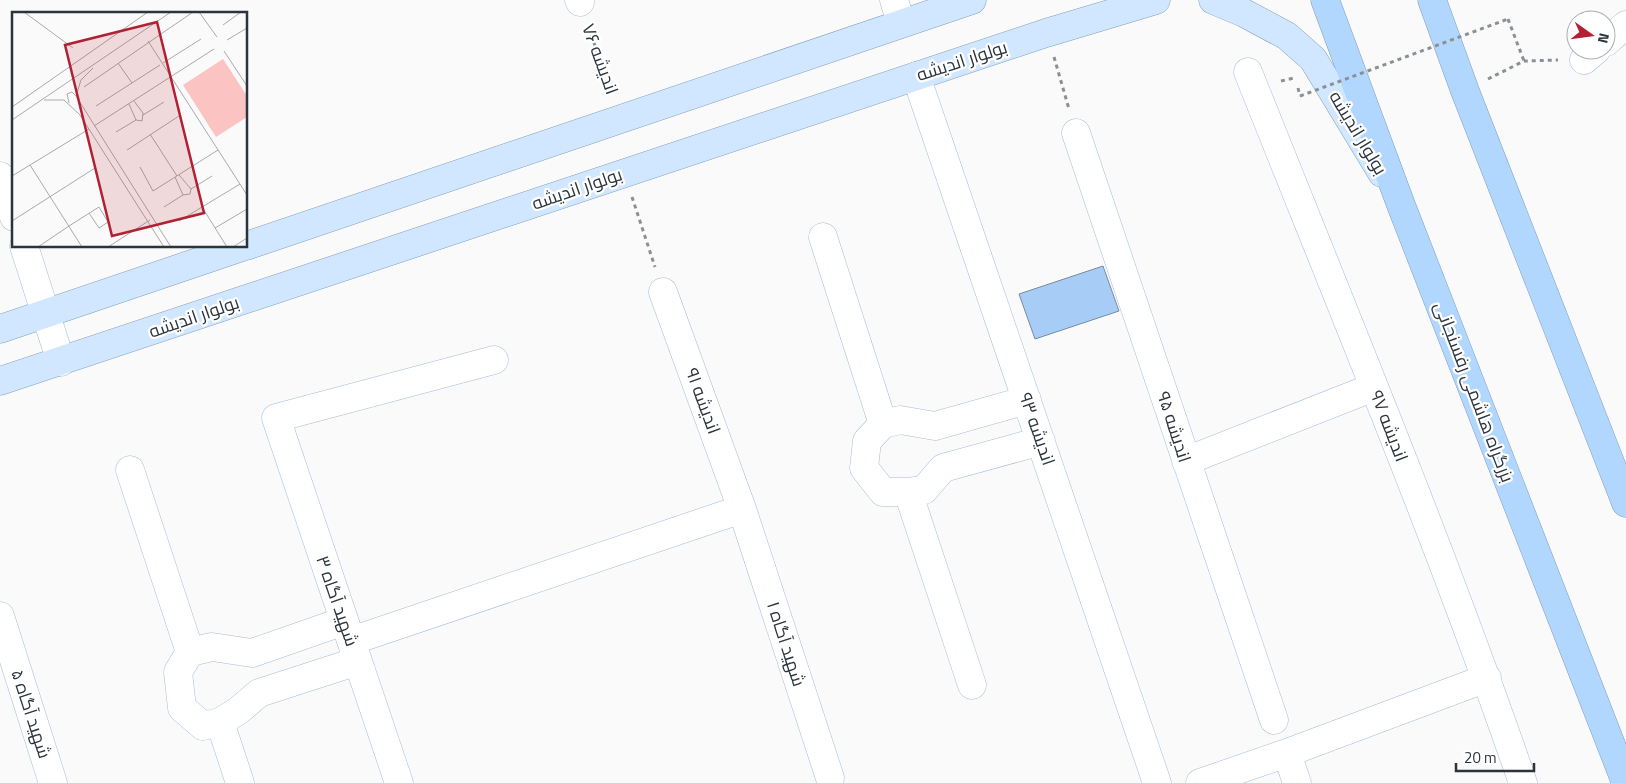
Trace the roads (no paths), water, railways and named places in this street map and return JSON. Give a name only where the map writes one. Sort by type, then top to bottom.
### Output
[{"type":"highway","name":"بزرگراه هاشمی رفسنجانی","points":[[1325,0],[1401,205],[1626,783]]},
{"type":"highway","points":[[1432,0],[1465,91],[1626,503]]},
{"type":"main road","points":[[248,245],[622,119],[897,12],[972,0]]},
{"type":"main road","name":"بولوار اندیشه","points":[[0,381],[1046,33],[1156,0]]},
{"type":"main road","name":"بولوار اندیشه","points":[[1213,0],[1244,13],[1287,36],[1312,59],[1401,205]]},
{"type":"main road","points":[[0,329],[240,248]]},
{"type":"street","points":[[1616,34],[1626,25]]},
{"type":"street","name":"اندیشه ۹۳","points":[[916,76],[1157,783]]},
{"type":"street","name":"اندیشه ۹۷","points":[[1259,78],[1374,388],[1487,678],[1523,783]]},
{"type":"street","name":"اندیشه ۹۵","points":[[1076,133],[1274,720]]},
{"type":"street","points":[[0,176],[12,211]]},
{"type":"street","points":[[823,237],[883,424]]},
{"type":"street","points":[[25,248],[61,362]]},
{"type":"street","name":"اندیشه ۹۱","points":[[663,292],[742,510]]},
{"type":"street","name":"شهید آگاه ۳","points":[[399,783],[276,418],[494,360]]},
{"type":"street","points":[[1186,461],[1374,388]]},
{"type":"street","points":[[1027,400],[935,426],[900,420],[883,424],[867,441],[864,468],[883,492],[924,490],[943,468],[1041,442]]},
{"type":"street","points":[[130,470],[190,652]]},
{"type":"street","points":[[908,492],[972,685]]},
{"type":"street","points":[[351,641],[252,653],[212,647],[190,652],[178,672],[182,708],[203,726],[220,722],[238,711],[259,694],[351,641],[742,510]]},
{"type":"street","name":"شهید آگاه ۱","points":[[742,510],[830,778]]},
{"type":"street","name":"شهید آگاه ۵","points":[[0,616],[46,781]]},
{"type":"street","points":[[1200,783],[1288,753],[1487,678]]},
{"type":"street","points":[[220,722],[240,783]]},
{"type":"street","points":[[1288,753],[1297,783]]}]
